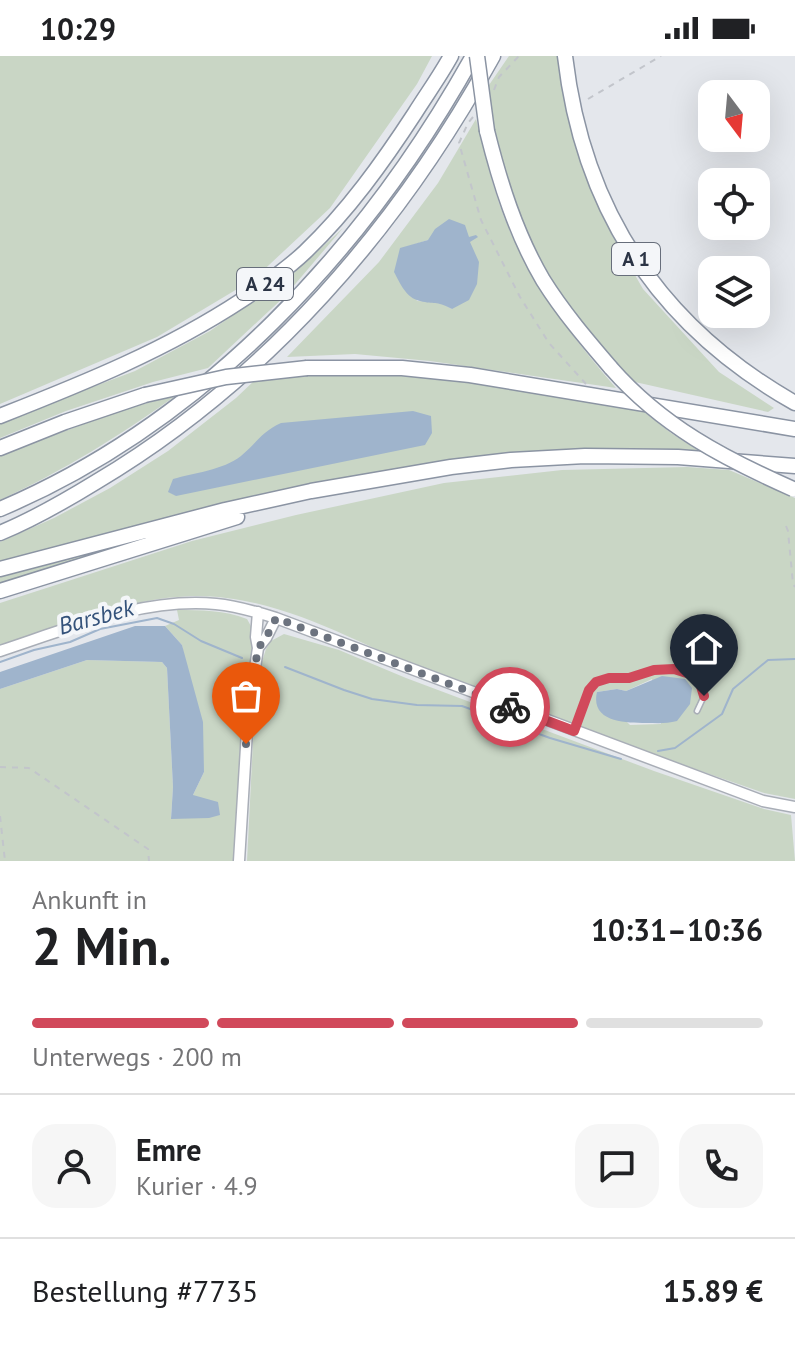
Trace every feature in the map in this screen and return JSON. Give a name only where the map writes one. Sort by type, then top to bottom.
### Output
[{"type":"highway","name":"A 24","points":[[0,416],[109,372],[205,324],[304,253],[345,210],[375,172],[451,56]]},
{"type":"highway","points":[[475,56],[487,131],[501,185],[536,267],[572,322],[632,392],[691,437],[794,490]]},
{"type":"highway","points":[[0,509],[41,491],[111,452],[171,411],[234,359],[300,293],[365,218],[425,135],[475,56]]},
{"type":"highway","points":[[0,533],[57,507],[134,459],[246,373],[322,296],[377,234],[446,134],[493,56]]},
{"type":"highway","name":"A 1","points":[[565,56],[573,110],[589,165],[605,205],[638,263],[674,309],[705,340],[745,372],[795,403]]},
{"type":"highway","points":[[0,448],[145,395],[226,377],[307,368],[402,368],[470,375],[795,429]]},
{"type":"highway","points":[[0,569],[225,510],[311,491],[466,465],[585,456],[678,457],[795,466]]},
{"type":"highway","points":[[0,526],[92,485]]},
{"type":"highway","points":[[0,591],[227,520],[353,485]]},
{"type":"main road","points":[[0,651],[137,609],[205,603],[233,606],[276,618],[763,801],[795,807]]},
{"type":"main road","points":[[239,861],[248,715],[258,648],[258,612]]},
{"type":"main road","points":[[258,648],[276,618]]},
{"type":"lane","points":[[574,731],[589,690],[596,682],[609,678],[629,678],[654,670],[674,669],[690,674],[700,683],[704,696],[697,711]]},
{"type":"path","points":[[588,99],[661,56]]},
{"type":"path","points":[[786,526],[795,587]]},
{"type":"path","points":[[0,767],[29,768],[148,849],[149,861]]},
{"type":"path","points":[[0,816],[5,861]]},
{"type":"green space","points":[[0,56],[432,56],[417,84],[330,208],[254,279],[157,337],[0,404]]},
{"type":"green space","points":[[509,56],[561,56],[596,198],[612,235],[643,289],[719,372],[774,408],[768,412],[635,382],[569,309],[536,254],[505,179],[490,115],[489,85]]},
{"type":"green space","points":[[476,119],[491,178],[512,236],[559,316],[616,388],[430,361],[355,354],[287,357],[379,262],[438,183]],"holes":[[[477,237],[469,241],[452,309],[439,302],[417,301],[400,249],[428,240]]]},
{"type":"green space","points":[[343,228],[285,296],[208,368],[153,382],[66,411],[0,438],[0,422],[135,371],[210,331],[294,273]]},
{"type":"green space","points":[[313,373],[470,381],[643,411],[702,453],[458,460],[0,565],[0,542],[110,488],[168,451],[256,379]]},
{"type":"green space","points":[[177,395],[91,452],[0,500],[0,455],[122,410]]},
{"type":"green space","points":[[687,467],[729,470],[795,498],[795,799],[764,793],[520,708],[439,677],[319,624],[258,604],[193,596],[143,602],[95,614],[0,646],[0,603],[192,541],[444,483],[562,470]],"holes":[[[652,679],[661,724],[630,725],[597,692],[626,691]]]},
{"type":"green space","points":[[106,550],[0,584],[0,575]]},
{"type":"green space","points":[[177,610],[230,614],[247,619],[252,628],[233,861],[0,861],[0,689],[87,660],[162,662],[167,668],[173,787],[171,818],[193,795],[204,772],[182,645],[165,626],[179,620]]},
{"type":"green space","points":[[284,634],[339,650],[654,771],[764,809],[791,815],[795,861],[247,861],[258,674],[271,641]]},
{"type":"water","points":[[449,219],[465,225],[469,237],[478,237],[470,242],[479,262],[477,284],[469,300],[452,309],[411,297],[394,272],[400,248],[428,240],[435,229]]},
{"type":"water","points":[[413,411],[431,416],[432,433],[425,445],[176,496],[168,492],[173,479],[234,461],[281,423]]},
{"type":"water","points":[[135,626],[165,626],[182,645],[203,722],[204,772],[193,795],[218,802],[220,815],[171,819],[173,787],[167,668],[162,662],[87,660],[0,689],[0,672]]},
{"type":"water","points":[[662,676],[685,679],[692,688],[690,704],[677,721],[619,721],[599,710],[597,692],[626,691]]},
{"type":"waterway","name":"Barsbek","points":[[0,662],[70,642],[100,629],[157,618],[242,658]]},
{"type":"waterway","name":"Barsbek","points":[[658,751],[675,748],[722,714],[733,689],[768,660],[795,659]]},
{"type":"waterway","name":"Barsbek","points":[[285,667],[372,699],[417,705],[462,706],[550,738],[621,759]]},
{"type":"way so far","points":[[246,744],[258,648],[276,618],[510,707]]},
{"type":"route","points":[[510,707],[574,731],[589,690],[596,682],[609,678],[629,678],[654,670],[674,669],[690,674],[700,683],[704,696]]}]
